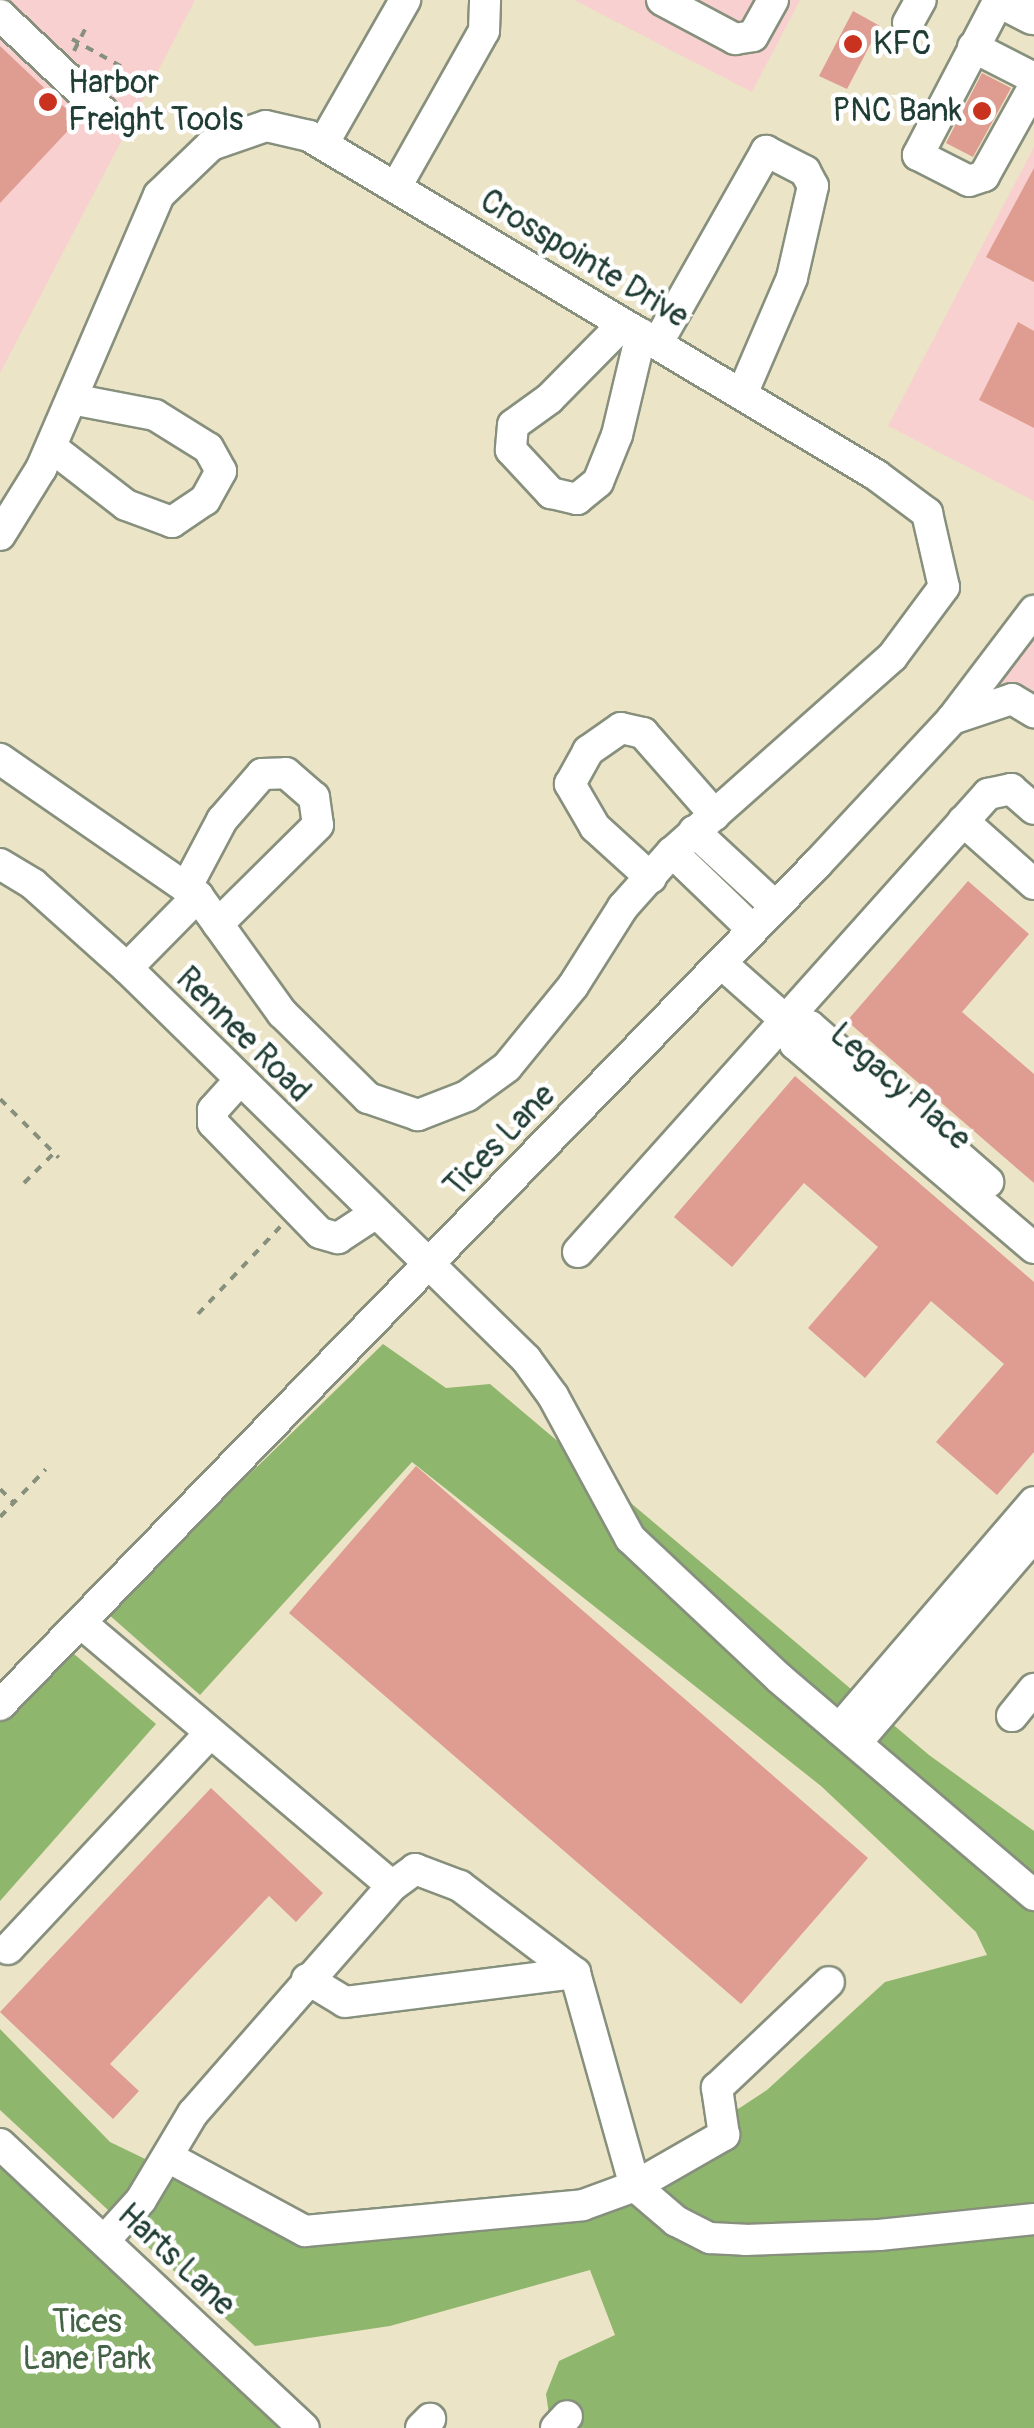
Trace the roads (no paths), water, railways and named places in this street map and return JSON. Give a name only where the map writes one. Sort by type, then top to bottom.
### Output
[{"type":"highway","points":[[1008,0],[1034,13]]},
{"type":"street","points":[[323,144],[405,0]]},
{"type":"street","points":[[396,187],[484,31],[485,0]]},
{"type":"street","points":[[662,0],[735,40],[753,36],[773,0]]},
{"type":"street","points":[[1000,0],[918,155],[980,186],[998,177],[1034,110]]},
{"type":"street","points":[[0,15],[103,112]]},
{"type":"street","points":[[974,47],[1034,78]]},
{"type":"street","points":[[968,181],[984,176],[1034,86]]},
{"type":"street","name":"Crosspointe Drive","points":[[0,535],[51,447],[159,195],[210,144],[266,126],[323,144],[742,394],[927,513],[944,587],[892,656],[672,852],[507,1067],[467,1096],[418,1115],[368,1098],[282,1013],[192,892],[0,759]]},
{"type":"street","points":[[640,334],[617,436],[598,482],[577,499],[551,493],[511,450],[512,425],[640,334],[766,151],[805,170],[813,186],[792,278],[742,394]]},
{"type":"street","points":[[51,447],[126,505],[172,522],[205,500],[221,471],[208,448],[155,415],[72,399]]},
{"type":"street","name":"Tices Lane","points":[[0,1705],[775,906],[952,719],[1033,616]]},
{"type":"street","points":[[952,719],[1012,699],[1034,712]]},
{"type":"street","points":[[651,878],[596,828],[570,784],[588,751],[621,728],[643,732],[704,823],[775,906]]},
{"type":"street","points":[[126,968],[192,892],[222,820],[262,774],[286,773],[314,797],[318,825],[218,924]]},
{"type":"street","points":[[578,1252],[788,1022],[988,794],[1010,788],[1034,809]]},
{"type":"street","points":[[964,821],[1034,884]]},
{"type":"street","points":[[672,852],[752,930]]},
{"type":"street","name":"Rennee Road","points":[[7,879],[126,968],[426,1268],[472,1303],[526,1359],[553,1396],[630,1538],[847,1736],[1034,1896]]},
{"type":"street","points":[[720,963],[788,1022]]},
{"type":"street","name":"Legacy Place","points":[[1034,1222],[810,1026],[788,1022],[795,1044],[1034,1248]]},
{"type":"street","points":[[239,1080],[211,1120],[297,1209],[333,1238],[373,1215]]},
{"type":"street","points":[[847,1736],[1030,1522]]},
{"type":"street","points":[[81,1623],[392,1886]]},
{"type":"street","points":[[1012,1716],[1034,1689]]},
{"type":"street","points":[[8,1949],[210,1734]]},
{"type":"street","points":[[104,2242],[168,2157],[193,2113],[307,1979],[392,1886],[415,1869],[460,1886],[575,1973],[635,2186],[676,2221],[710,2238],[879,2236],[1034,2218]]},
{"type":"street","points":[[307,1979],[345,2002],[575,1973]]},
{"type":"street","points":[[168,2157],[305,2231],[583,2204],[635,2186],[724,2135],[717,2088],[829,1982]]},
{"type":"street","name":"Harts Lane","points":[[0,2144],[304,2428]]},
{"type":"place","name":"KFC","points":[[853,44]]},
{"type":"place","name":"Harbor Freight Tools","points":[[48,102]]},
{"type":"place","name":"PNC Bank","points":[[982,111]]},
{"type":"park label","name":"Tices Lane Park","points":[[87,2342]]}]
